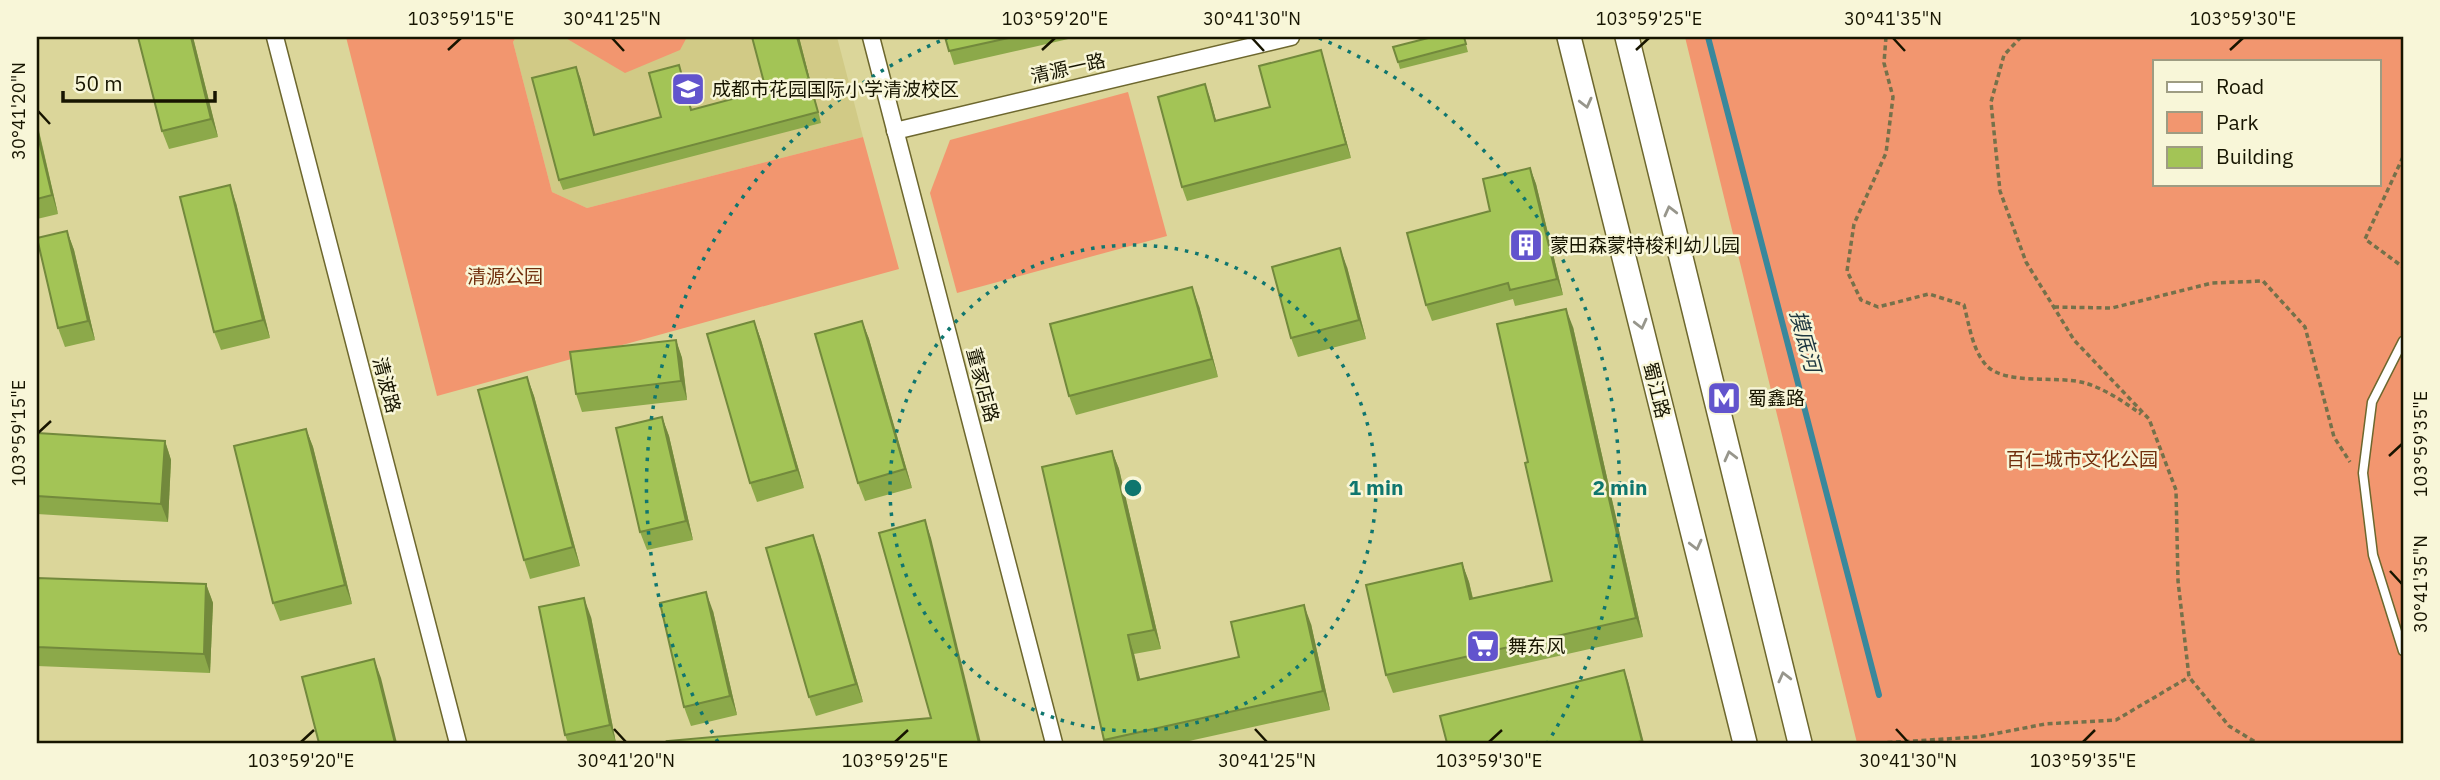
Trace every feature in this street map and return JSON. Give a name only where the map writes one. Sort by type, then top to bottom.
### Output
[{"type":"street","name":"清波路","points":[[275,37],[458,743]]},
{"type":"street","name":"董家店路","points":[[871,37],[1054,743]]},
{"type":"street","name":"清源一路","points":[[895,131],[1291,37]]},
{"type":"street","name":"蜀江路","points":[[1569,37],[1745,743]]},
{"type":"street","points":[[1627,37],[1800,743]]},
{"type":"lane","points":[[2403,341],[2372,402],[2363,473],[2373,555],[2403,651]]},
{"type":"path","points":[[1886,37],[1884,63],[1893,97],[1886,153],[1854,224],[1847,271],[1861,300],[1878,307],[1930,294],[1964,304],[1977,350],[1987,366],[2004,376],[2085,383],[2121,400],[2149,419]]},
{"type":"path","points":[[2021,37],[2004,55],[1991,102],[2000,191],[2026,262],[2074,340],[2149,419],[2176,489],[2178,581],[2189,677],[2229,726],[2257,743]]},
{"type":"path","points":[[2403,157],[2365,239],[2403,267]]},
{"type":"path","points":[[2054,307],[2112,308],[2212,283],[2263,281],[2305,327],[2334,436],[2364,487]]},
{"type":"path","points":[[1879,743],[1978,737],[2045,724],[2116,720],[2189,677]]},
{"type":"shaded area","name":"成都市花园国际小学清波校区","points":[[516,37],[837,37],[863,137],[587,208],[552,192],[513,42]]},
{"type":"green space","name":"清源公园","points":[[346,37],[516,37],[513,42],[552,192],[587,208],[863,137],[899,269],[437,396]]},
{"type":"green space","points":[[564,37],[687,37],[680,50],[625,73]]},
{"type":"green space","name":"百仁城市文化公园","points":[[1685,37],[2403,37],[2403,743],[1857,743]]},
{"type":"green space","points":[[1128,92],[1167,236],[957,293],[930,193],[950,140]]},
{"type":"building","points":[[138,37],[191,37],[211,119],[162,131]]},
{"type":"building","points":[[752,37],[797,37],[818,112],[559,180],[532,78],[576,67],[594,135],[661,117],[649,73],[679,65],[691,110],[766,90]]},
{"type":"building","points":[[945,37],[1013,37],[949,51]]},
{"type":"building","points":[[1432,37],[1464,37],[1466,44],[1398,62],[1393,47]]},
{"type":"building","points":[[1321,50],[1346,144],[1182,187],[1158,97],[1205,84],[1215,121],[1270,107],[1259,66]]},
{"type":"building","points":[[37,132],[52,195],[37,199]]},
{"type":"building","points":[[1530,168],[1557,279],[1510,290],[1508,283],[1426,305],[1407,233],[1490,211],[1483,179]]},
{"type":"building","points":[[230,185],[263,320],[214,332],[180,197]]},
{"type":"building","points":[[67,231],[88,321],[58,328],[37,238]]},
{"type":"building","points":[[1340,248],[1359,320],[1291,338],[1272,267]]},
{"type":"building","points":[[1192,287],[1212,359],[1069,396],[1050,324]]},
{"type":"building","points":[[1566,309],[1636,618],[1386,675],[1366,585],[1462,563],[1470,599],[1552,581],[1497,324]]},
{"type":"building","points":[[754,321],[797,470],[750,483],[707,334]]},
{"type":"building","points":[[862,321],[905,469],[858,483],[815,334]]},
{"type":"building","points":[[676,340],[681,381],[576,394],[570,352]]},
{"type":"building","points":[[527,377],[573,547],[524,560],[478,390]]},
{"type":"building","points":[[662,417],[686,521],[640,532],[616,428]]},
{"type":"building","points":[[306,429],[345,585],[273,603],[234,446]]},
{"type":"building","points":[[37,433],[165,441],[161,504],[37,496]]},
{"type":"building","points":[[1112,451],[1154,630],[1128,635],[1138,680],[1239,657],[1231,622],[1304,605],[1323,691],[1104,740],[1042,467]]},
{"type":"building","points":[[925,520],[979,743],[668,743],[667,741],[931,718],[879,533]]},
{"type":"building","points":[[813,535],[856,684],[809,697],[766,548]]},
{"type":"building","points":[[37,578],[206,584],[204,654],[37,647]]},
{"type":"building","points":[[706,592],[730,696],[684,707],[660,603]]},
{"type":"building","points":[[584,598],[610,725],[565,735],[539,607]]},
{"type":"building","points":[[374,659],[395,743],[319,743],[302,677]]},
{"type":"building","points":[[1624,670],[1642,741],[1447,743],[1440,716]]},
{"type":"waterway","name":"摸底河","points":[[1708,37],[1879,695]]},
{"type":"place","name":"成都市花园国际小学清波校区","points":[[688,89]]},
{"type":"place","name":"蒙田森蒙特梭利幼儿园","points":[[1526,245]]},
{"type":"place","name":"蜀鑫路","points":[[1724,398]]},
{"type":"place","name":"舞东风","points":[[1483,646]]}]
